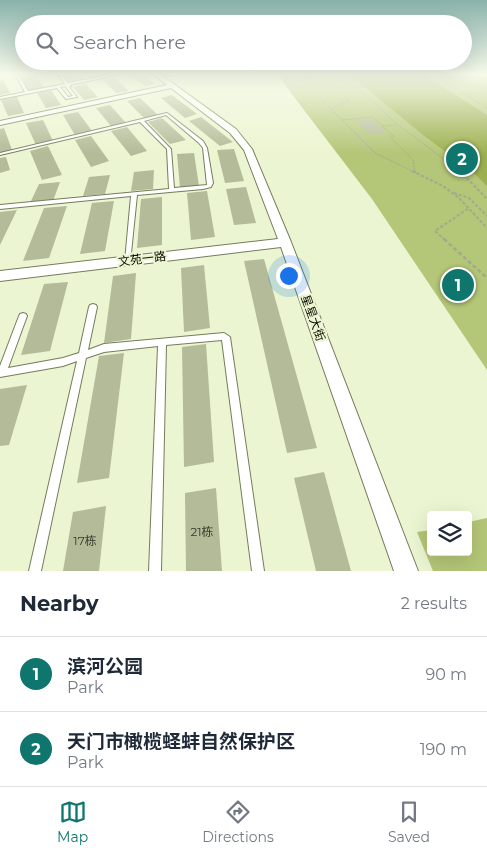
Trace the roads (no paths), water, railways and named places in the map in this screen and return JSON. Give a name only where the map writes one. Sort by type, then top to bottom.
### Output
[{"type":"street","points":[[0,123],[104,101]]},
{"type":"street","name":"星星大街","points":[[192,101],[233,131],[248,149],[285,242],[406,571]]},
{"type":"street","name":"文苑一路","points":[[0,276],[285,242]]},
{"type":"lane","points":[[75,101],[79,106]]},
{"type":"lane","points":[[0,154],[164,114],[170,115],[197,138],[204,148],[210,183],[209,186],[0,207]]},
{"type":"lane","points":[[141,120],[169,149],[172,190]]},
{"type":"lane","points":[[128,261],[134,194]]},
{"type":"lane","points":[[35,571],[81,356],[87,342],[93,307]]},
{"type":"lane","points":[[1,372],[23,316]]},
{"type":"lane","points":[[1,372],[47,365],[104,348],[220,335],[227,339],[258,571]]},
{"type":"lane","points":[[154,571],[162,342]]},
{"type":"place","name":"天门市橄榄蛏蚌自然保护区","points":[[462,159]]},
{"type":"place","name":"滨河公园","points":[[458,285]]}]
